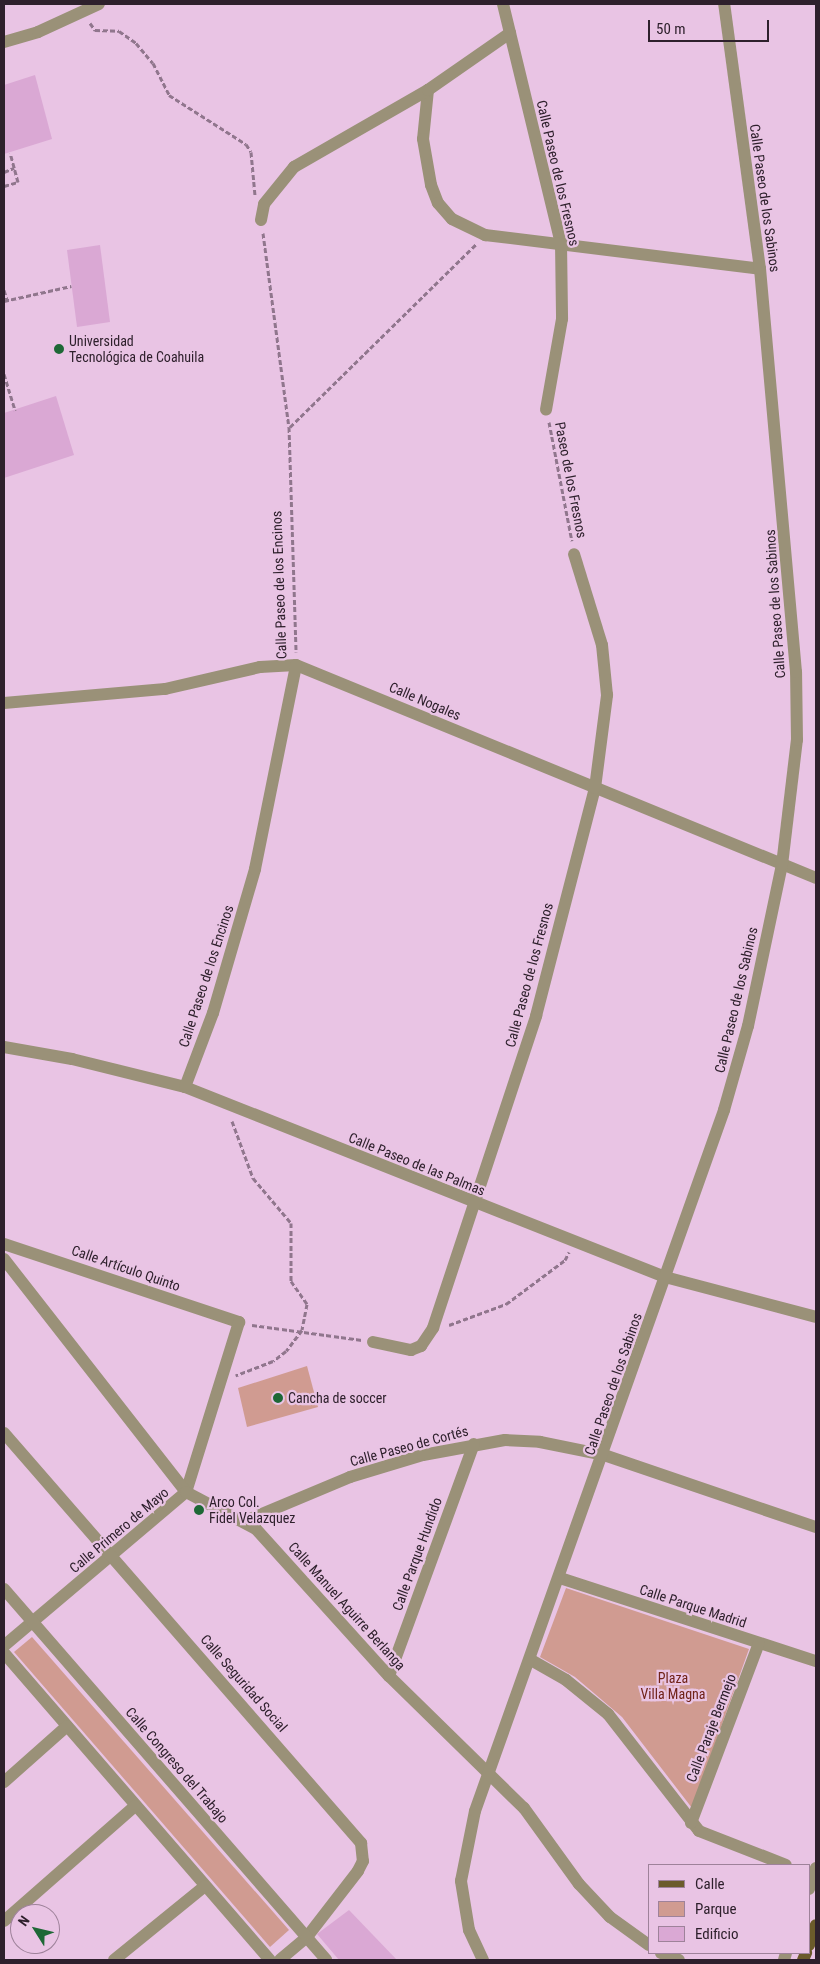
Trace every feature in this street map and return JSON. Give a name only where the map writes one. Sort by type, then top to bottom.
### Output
[{"type":"main road","points":[[810,1941],[816,1925]]},
{"type":"street","name":"Calle Paseo de los Fresnos","points":[[503,4],[561,243],[562,319],[546,410]]},
{"type":"street","name":"Calle Paseo de los Sabinos","points":[[483,1960],[469,1930],[462,1880],[475,1811],[489,1778],[604,1456],[724,1110],[748,1026],[782,865],[797,740],[796,672],[760,269],[724,4]]},
{"type":"street","points":[[4,42],[91,7]]},
{"type":"street","points":[[261,220],[264,204],[294,167],[428,90],[510,33]]},
{"type":"street","points":[[428,90],[423,139],[438,203],[452,219],[485,234],[760,269]]},
{"type":"street","name":"Calle Paseo de los Fresnos","points":[[373,1342],[411,1350],[421,1346],[432,1331],[536,1016],[595,788],[607,695],[602,645],[574,554]]},
{"type":"street","name":"Calle Nogales","points":[[4,703],[165,689],[260,667],[296,665],[816,878]]},
{"type":"street","name":"Calle Paseo de los Encinos","points":[[185,1087],[213,1013],[255,869],[296,665]]},
{"type":"street","name":"Calle Paseo de las Palmas","points":[[4,1047],[81,1060],[185,1087],[665,1277],[816,1317]]},
{"type":"street","name":"Calle Artículo Quinto","points":[[4,1244],[239,1322]]},
{"type":"street","name":"Calle Manuel Aguirre Berlanga","points":[[4,1258],[186,1492],[245,1521],[270,1544],[388,1676],[489,1778],[524,1808],[591,1897],[610,1917],[648,1944]]},
{"type":"street","name":"Calle Primero de Mayo","points":[[4,1646],[186,1492],[239,1322]]},
{"type":"street","name":"Calle Seguridad Social","points":[[4,1433],[362,1843],[363,1861],[358,1871],[307,1937],[280,1960]]},
{"type":"street","name":"Calle Paseo de Cortés","points":[[245,1521],[350,1477],[474,1444],[540,1442],[604,1456],[816,1527]]},
{"type":"street","name":"Calle Parque Hundido","points":[[388,1676],[474,1444]]},
{"type":"street","name":"Calle Parque Madrid","points":[[560,1578],[816,1661]]},
{"type":"street","name":"Calle Congreso del Trabajo","points":[[4,1589],[326,1960]]},
{"type":"street","name":"Calle Paraje Bermejo","points":[[691,1824],[759,1644]]},
{"type":"street","points":[[4,1653],[270,1960]]},
{"type":"street","points":[[531,1660],[566,1680],[608,1714],[628,1734],[691,1824],[728,1846],[783,1864]]},
{"type":"street","points":[[4,1782],[67,1726]]},
{"type":"street","points":[[4,1921],[135,1806]]},
{"type":"street","points":[[810,1887],[814,1873]]},
{"type":"street","points":[[114,1960],[205,1886]]},
{"type":"street","points":[[664,1954],[680,1960]]},
{"type":"path","name":"Calle Paseo de los Encinos","points":[[91,7],[95,30],[119,31],[136,43],[153,63],[169,94],[248,147],[261,220],[289,427],[296,665]]},
{"type":"path","points":[[4,186],[18,182],[10,153]]},
{"type":"path","points":[[4,172],[14,168]]},
{"type":"path","points":[[289,427],[485,234]]},
{"type":"path","points":[[4,290],[5,300],[72,286]]},
{"type":"path","points":[[4,374],[15,410]]},
{"type":"path","name":"Paseo de los Fresnos","points":[[546,410],[574,554]]},
{"type":"path","points":[[217,1100],[242,1140],[253,1178],[290,1223],[291,1282],[307,1304],[302,1330],[273,1361],[221,1379]]},
{"type":"path","points":[[432,1331],[506,1304],[565,1260],[574,1242]]},
{"type":"path","points":[[239,1322],[373,1342]]},
{"type":"green space","name":"Cancha de soccer","points":[[307,1366],[318,1407],[247,1427],[238,1388]]},
{"type":"green space","name":"Plaza Villa Magna","points":[[566,1588],[749,1649],[692,1808],[622,1717],[575,1677],[540,1657]]},
{"type":"green space","points":[[32,1637],[289,1930],[270,1947],[14,1652]]},
{"type":"building","points":[[35,75],[52,139],[4,154],[4,85]]},
{"type":"building","points":[[100,245],[110,322],[77,327],[67,250]]},
{"type":"building","points":[[56,396],[74,455],[4,478],[4,413]]},
{"type":"building","points":[[349,1910],[397,1960],[339,1960],[317,1934]]},
{"type":"place","name":"Universidad Tecnológica de Coahuila","points":[[59,349]]},
{"type":"place","name":"Cancha de soccer","points":[[278,1398]]},
{"type":"place","name":"Arco Col. Fidel Velazquez","points":[[199,1510]]}]
